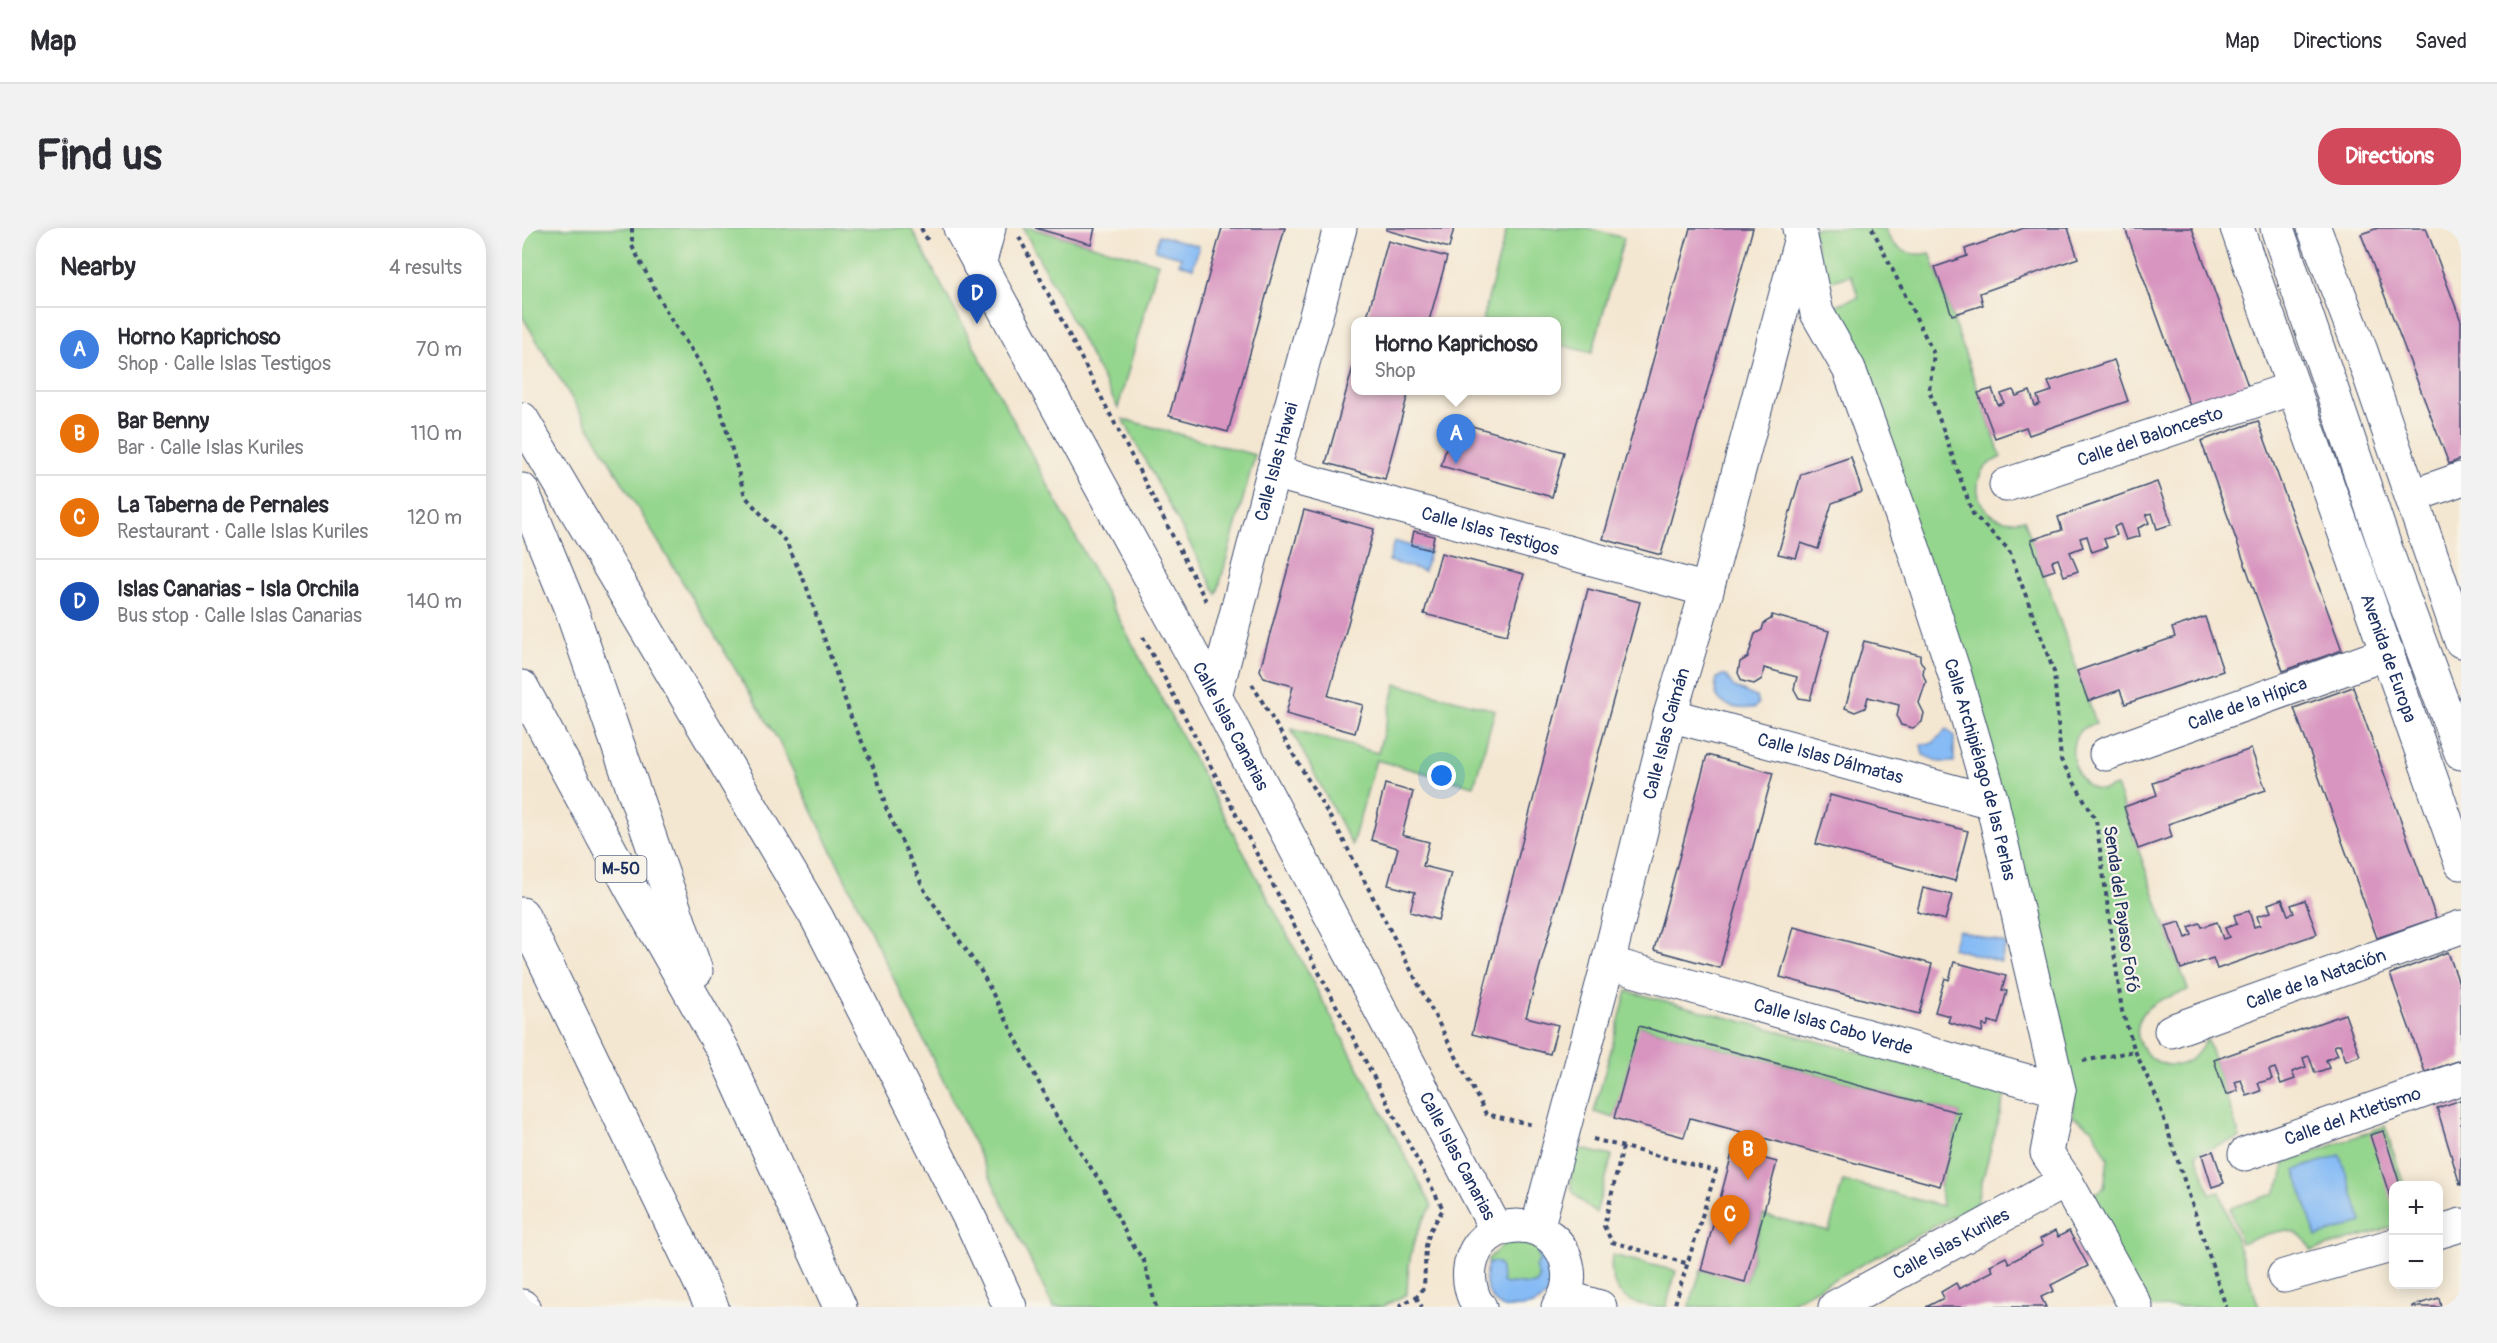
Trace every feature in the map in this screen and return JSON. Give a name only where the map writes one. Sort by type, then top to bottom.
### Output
[{"type":"main road","name":"Calle Islas Canarias","points":[[960,228],[1215,696],[1496,1229]]},
{"type":"main road","points":[[980,265],[989,228]]},
{"type":"main road","name":"Calle Islas Hawai","points":[[1215,696],[1340,228]]},
{"type":"main road","name":"Avenida de Europa","points":[[2237,228],[2461,863]]},
{"type":"main road","points":[[2251,269],[2271,228]]},
{"type":"main road","name":"Avenida de Europa","points":[[2277,228],[2407,610],[2461,754],[2438,797]]},
{"type":"main road","name":"Avenida de Europa","points":[[2319,229],[2458,632]]},
{"type":"main road","name":"Calle Islas Caimán","points":[[1537,1229],[1608,963],[1670,715],[1707,590],[1800,234]]},
{"type":"main road","name":"Calle Archipiélago de las Perlas","points":[[1800,234],[1817,313],[1849,369],[1913,547],[1954,672],[1992,802],[2056,1078],[2047,1153],[2066,1180],[2136,1307]]},
{"type":"main road","points":[[2333,393],[2361,351]]},
{"type":"main road","name":"Calle del Baloncesto","points":[[2006,485],[2293,388]]},
{"type":"main road","points":[[522,419],[817,918],[966,1213],[1010,1307]]},
{"type":"main road","name":"Calle Islas Testigos","points":[[1273,472],[1707,590]]},
{"type":"main road","points":[[2412,496],[2461,479]]},
{"type":"main road","points":[[522,490],[572,612],[723,1050]]},
{"type":"main road","points":[[2340,519],[2382,535]]},
{"type":"main road","name":"Avenida de Europa","points":[[2407,610],[2458,632]]},
{"type":"main road","name":"Calle de la Hípica","points":[[2106,754],[2388,653]]},
{"type":"main road","name":"M-50","points":[[522,687],[632,890],[723,1050],[840,1307]]},
{"type":"main road","name":"Calle Islas Dálmatas","points":[[1670,715],[1992,802]]},
{"type":"main road","points":[[522,914],[712,1307]]},
{"type":"main road","name":"Calle de la Natación","points":[[2171,1030],[2461,927]]},
{"type":"main road","name":"Calle Islas Cabo Verde","points":[[1608,963],[2056,1078]]},
{"type":"main road","name":"Calle del Atletismo","points":[[2245,1154],[2461,1078]]},
{"type":"main road","name":"Calle Islas Kuriles","points":[[1835,1307],[2066,1180]]},
{"type":"main road","points":[[2443,1231],[2461,1225]]},
{"type":"main road","points":[[1475,1306],[1468,1276],[1471,1259],[1478,1247],[1496,1229],[1519,1226],[1537,1229],[1551,1238],[1566,1260],[1569,1276],[1562,1302],[1600,1307]]},
{"type":"main road","points":[[2284,1276],[2389,1246]]},
{"type":"path","points":[[632,228],[632,246],[670,318],[698,360],[718,400],[745,496],[786,542],[806,585],[851,717],[876,773],[886,808],[926,893],[981,971],[1054,1112],[1101,1183],[1128,1238],[1144,1261],[1156,1307]]},
{"type":"path","points":[[921,228],[934,253]]},
{"type":"path","points":[[1015,228],[1228,644],[1340,834],[1486,1114],[1563,1131],[1716,1171],[1674,1307]]},
{"type":"path","name":"Senda del Payaso Fofó","points":[[1872,228],[1934,354],[1929,390],[1973,514],[2009,550],[2054,672],[2061,760],[2096,820],[2122,1011],[2135,1051],[2157,1098],[2226,1307]]},
{"type":"path","points":[[1141,633],[1443,1209],[1430,1231],[1424,1260],[1424,1287],[1416,1297],[1397,1307]]},
{"type":"path","points":[[2056,1078],[2135,1051]]},
{"type":"path","points":[[1623,1147],[1604,1226],[1612,1242],[1689,1264]]},
{"type":"path","points":[[1416,1297],[1422,1307]]},
{"type":"green space","points":[[522,228],[911,228],[1432,1206],[1420,1227],[1412,1248],[1407,1294],[1382,1307],[1053,1307],[778,740],[522,316]]},
{"type":"green space","points":[[1023,228],[1158,263],[1118,408]]},
{"type":"green space","points":[[1507,228],[1587,228],[1624,238],[1592,353],[1561,345],[1561,317],[1483,317]]},
{"type":"green space","points":[[1812,228],[1885,228],[1892,241],[1902,250],[1915,254],[1930,253],[2001,457],[1982,471],[1978,482],[1981,502],[1986,510],[2003,520],[2024,519],[2096,723],[2082,729],[2076,736],[2073,745],[2075,766],[2085,783],[2093,788],[2104,790],[2116,786],[2188,990],[2160,1001],[2146,1010],[2139,1022],[2138,1034],[2141,1045],[2157,1062],[2169,1065],[2181,1064],[2193,1058],[2207,1039],[2240,1138],[2196,1153],[2210,1194],[2220,1192],[2259,1307],[2143,1307],[2085,1200],[2104,1188],[2108,1158],[2092,1128],[2072,1116],[2074,1093],[1830,307],[1859,297],[1851,275],[1826,283]]},
{"type":"green space","points":[[1123,419],[1255,455],[1217,594]]},
{"type":"green space","points":[[1396,684],[1495,710],[1474,786],[1376,760],[1352,845],[1291,729],[1378,753]]},
{"type":"green space","points":[[1627,991],[2006,1091],[1976,1204],[1782,1307],[1689,1307],[1701,1270],[1746,1281],[1763,1215],[1829,1231],[1843,1181],[1942,1206],[1940,1186],[1960,1113],[1640,1026],[1614,1118],[1594,1112]]},
{"type":"green space","points":[[2385,1126],[2403,1181],[2389,1181],[2389,1228],[2311,1251],[2298,1234],[2290,1231],[2271,1233],[2241,1243],[2230,1208],[2274,1194],[2282,1179],[2284,1163]]},
{"type":"green space","points":[[1577,1148],[1612,1156],[1596,1213],[1578,1198],[1571,1185]]},
{"type":"green space","points":[[1509,1239],[1544,1243],[1537,1253],[1540,1260],[1535,1267],[1539,1278],[1537,1283],[1506,1284],[1502,1282],[1501,1269],[1488,1264],[1488,1259]]},
{"type":"green space","points":[[1612,1255],[1676,1271],[1666,1307],[1641,1304],[1623,1296],[1613,1280]]},
{"type":"water","points":[[1159,235],[1199,246],[1193,268],[1179,263],[1181,257],[1155,250]]},
{"type":"water","points":[[1394,541],[1430,552],[1424,571],[1389,561]]},
{"type":"water","points":[[1722,675],[1726,676],[1734,687],[1756,697],[1758,704],[1754,708],[1738,708],[1724,704],[1716,694],[1715,687],[1717,678]]},
{"type":"water","points":[[1947,729],[1954,736],[1954,762],[1940,762],[1923,755],[1921,745],[1933,743]]},
{"type":"water","points":[[1958,930],[2006,944],[2001,962],[1952,948]]},
{"type":"water","points":[[2340,1155],[2362,1222],[2316,1237],[2295,1170]]},
{"type":"water","points":[[1537,1247],[1548,1249],[1557,1284],[1535,1304],[1522,1307],[1502,1307],[1489,1294],[1487,1288],[1488,1264],[1498,1263],[1502,1282],[1506,1284],[1537,1283],[1539,1278],[1535,1267],[1540,1260]]},
{"type":"building","points":[[1035,228],[1095,228],[1091,244]]},
{"type":"building","points":[[1222,228],[1285,228],[1228,432],[1169,416]]},
{"type":"building","points":[[1386,228],[1454,228],[1449,248],[1386,230]]},
{"type":"building","points":[[1690,228],[1753,228],[1661,555],[1603,539]]},
{"type":"building","points":[[2024,228],[2068,228],[2078,258],[1980,293],[1983,305],[1952,315],[1935,267],[1967,256],[1965,249]]},
{"type":"building","points":[[2125,228],[2192,228],[2248,386],[2190,406]]},
{"type":"building","points":[[2378,228],[2426,228],[2461,321],[2461,459],[2449,464],[2361,234]]},
{"type":"building","points":[[1388,241],[1447,257],[1430,317],[1367,317]]},
{"type":"building","points":[[2114,360],[2128,401],[2029,435],[2026,427],[1995,438],[1978,393],[1992,389],[1998,405],[2004,403],[2001,394],[2013,390],[2016,396],[2030,391],[2035,406],[2040,404],[2037,396],[2052,391],[2048,382]]},
{"type":"building","points":[[1351,374],[1351,395],[1408,395],[1385,479],[1326,463]]},
{"type":"building","points":[[1454,421],[1564,452],[1552,497],[1441,466]]},
{"type":"building","points":[[2258,421],[2342,650],[2283,671],[2201,441]]},
{"type":"building","points":[[1851,457],[1862,492],[1832,503],[1818,549],[1801,543],[1796,558],[1778,554],[1801,474]]},
{"type":"building","points":[[2157,482],[2172,524],[2157,529],[2152,513],[2146,515],[2149,523],[2138,528],[2140,536],[2126,540],[2120,524],[2114,527],[2117,535],[2104,539],[2107,547],[2092,552],[2087,536],[2080,538],[2083,547],[2070,552],[2078,571],[2064,576],[2058,559],[2052,561],[2055,570],[2043,574],[2031,540],[2062,530],[2058,517]]},
{"type":"building","points":[[1304,510],[1374,529],[1328,696],[1363,705],[1355,733],[1286,714],[1293,686],[1264,678],[1260,670]]},
{"type":"building","points":[[1414,531],[1434,536],[1431,550],[1411,545]]},
{"type":"building","points":[[1441,553],[1524,574],[1507,635],[1424,614]]},
{"type":"building","points":[[1588,589],[1640,602],[1526,1017],[1558,1025],[1550,1054],[1472,1034]]},
{"type":"building","points":[[1772,615],[1829,631],[1810,700],[1799,698],[1794,689],[1797,677],[1764,668],[1762,679],[1754,684],[1742,681],[1738,673],[1740,662],[1748,657],[1755,634],[1762,630],[1764,623],[1771,619]]},
{"type":"building","points":[[2205,617],[2223,671],[2125,704],[2120,690],[2088,701],[2077,671],[2175,637],[2172,628]]},
{"type":"building","points":[[1864,641],[1920,655],[1926,682],[1919,703],[1924,713],[1922,722],[1913,728],[1901,725],[1897,717],[1899,705],[1868,697],[1865,708],[1855,712],[1845,708]]},
{"type":"building","points":[[2353,687],[2436,918],[2377,938],[2294,708]]},
{"type":"building","points":[[2251,749],[2266,790],[2168,824],[2172,837],[2138,849],[2124,807],[2157,795],[2153,783]]},
{"type":"building","points":[[1707,755],[1773,773],[1720,968],[1654,950]]},
{"type":"building","points":[[1385,784],[1413,792],[1402,835],[1429,842],[1423,866],[1451,873],[1438,920],[1410,912],[1415,892],[1388,885],[1398,848],[1371,840]]},
{"type":"building","points":[[1830,795],[1968,831],[1955,881],[1816,844]]},
{"type":"building","points":[[1923,888],[1952,895],[1945,920],[1917,912]]},
{"type":"building","points":[[2282,899],[2288,915],[2294,913],[2291,905],[2305,900],[2317,934],[2217,969],[2213,958],[2181,969],[2166,926],[2180,922],[2186,938],[2192,935],[2189,927],[2200,923],[2202,927],[2217,922],[2223,939],[2229,937],[2225,928],[2237,924],[2234,915],[2249,911],[2254,927],[2260,925],[2257,916],[2271,912],[2268,904]]},
{"type":"building","points":[[1794,927],[1932,964],[1919,1014],[1780,977]]},
{"type":"building","points":[[2448,952],[2461,989],[2461,1060],[2425,1072],[2390,974]]},
{"type":"building","points":[[1954,962],[2006,976],[2002,990],[2007,991],[1998,1024],[1989,1021],[1987,1026],[1983,1025],[1982,1032],[1948,1022],[1950,1016],[1935,1012],[1945,978],[1949,980]]},
{"type":"building","points":[[2345,1014],[2360,1056],[2346,1061],[2340,1044],[2334,1046],[2338,1055],[2326,1060],[2329,1068],[2315,1073],[2309,1056],[2303,1058],[2306,1067],[2292,1072],[2295,1079],[2281,1084],[2275,1068],[2269,1070],[2272,1079],[2258,1083],[2261,1091],[2247,1096],[2241,1080],[2235,1082],[2238,1091],[2226,1095],[2214,1060]]},
{"type":"building","points":[[1639,1026],[1960,1113],[1940,1186],[1690,1118],[1684,1137],[1614,1118]]},
{"type":"building","points":[[2461,1100],[2461,1185],[2460,1185],[2437,1108]]},
{"type":"building","points":[[2383,1131],[2399,1181],[2389,1181],[2389,1194],[2370,1135]]},
{"type":"building","points":[[1733,1150],[1777,1162],[1745,1282],[1701,1270]]},
{"type":"building","points":[[2213,1151],[2224,1183],[2212,1187],[2202,1155]]},
{"type":"building","points":[[2055,1231],[2058,1237],[2069,1231],[2088,1266],[2051,1285],[2054,1291],[2041,1297],[2046,1307],[1926,1307],[1944,1298],[1941,1292],[1956,1283],[1959,1289],[1993,1271],[1990,1265],[2006,1257],[2009,1263],[2043,1245],[2040,1239]]},
{"type":"building","points":[[2439,1298],[2441,1307],[2412,1307],[2412,1306]]},
{"type":"place","name":"Islas Canarias - Isla Orchila","points":[[977,324]]},
{"type":"place","name":"Horno Kaprichoso","points":[[1456,464]]},
{"type":"place","name":"Bar Benny","points":[[1748,1180]]},
{"type":"place","name":"La Taberna de Pernales","points":[[1730,1245]]}]
